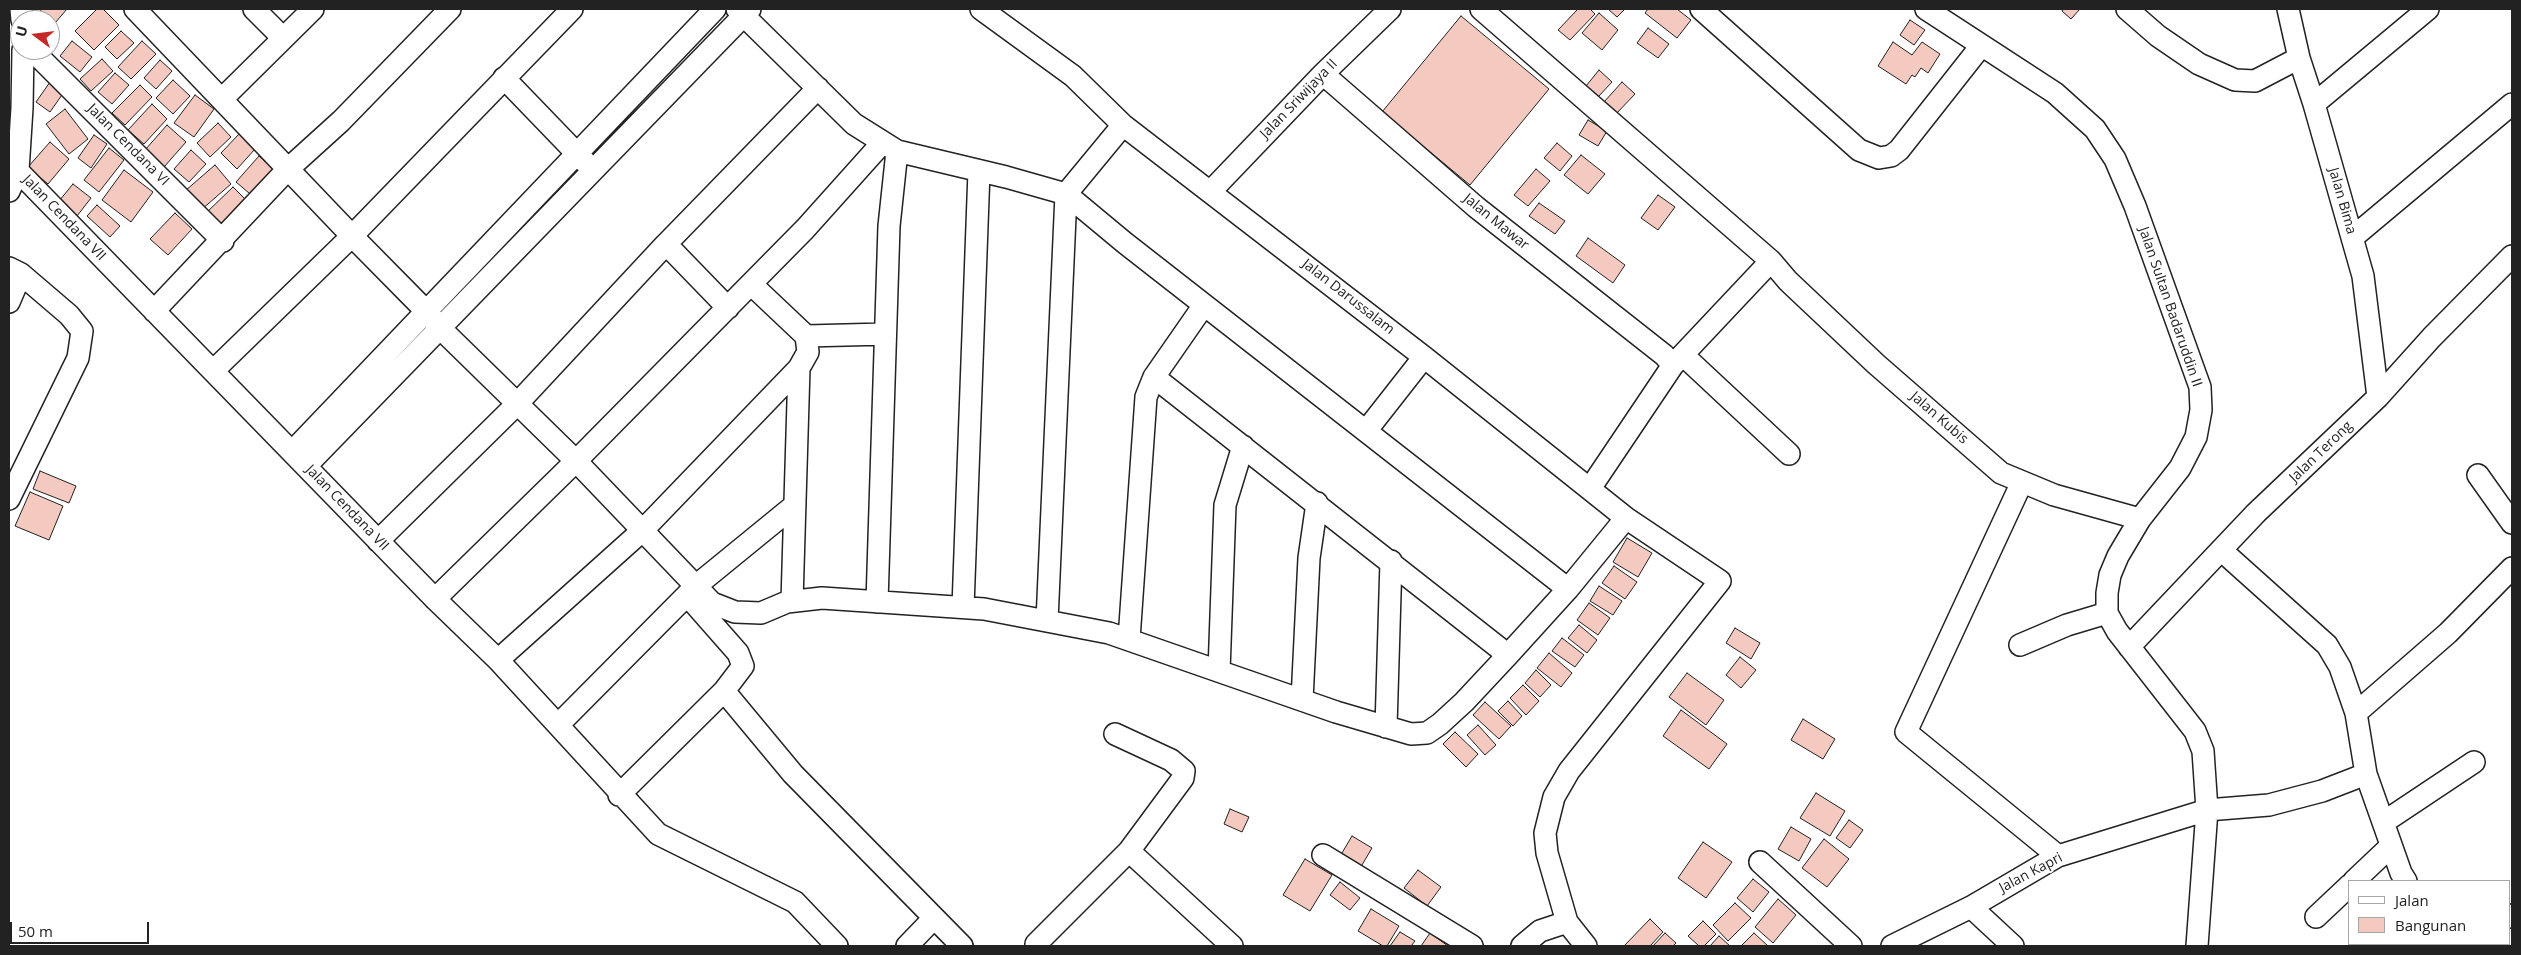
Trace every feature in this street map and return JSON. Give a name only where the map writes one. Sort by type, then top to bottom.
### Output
[{"type":"street","points":[[135,9],[426,311],[440,328],[643,530],[692,590],[738,653],[743,666],[724,692],[620,795]]},
{"type":"street","points":[[254,9],[283,38]]},
{"type":"street","points":[[222,99],[313,9]]},
{"type":"street","points":[[154,311],[288,169],[341,121],[450,9]]},
{"type":"street","points":[[213,371],[352,236],[572,9]]},
{"type":"street","points":[[299,459],[426,311],[714,9]]},
{"type":"street","name":"Jalan Darussalam","points":[[981,9],[1074,76],[1123,125],[1424,356],[1591,487],[1626,518],[1720,581],[1569,771],[1554,797],[1545,834],[1547,853],[1567,922]]},
{"type":"street","name":"Jalan Sriwijaya II","points":[[1211,191],[1322,74],[1390,9]]},
{"type":"street","name":"Jalan Kubis","points":[[1481,9],[1771,261],[1788,281],[1876,364],[2001,473],[2054,495],[2140,519]]},
{"type":"street","points":[[1701,9],[1859,150],[1879,158],[1891,156],[1899,150],[1982,46]]},
{"type":"street","name":"Jalan Sultan Badaruddin II","points":[[1926,9],[2055,93],[2095,130],[2115,159],[2161,276],[2200,387],[2201,410],[2196,437],[2180,468],[2140,519],[2118,556],[2110,575],[2106,593],[2107,613]]},
{"type":"street","points":[[2127,9],[2158,36],[2199,64],[2235,80],[2255,81],[2299,58]]},
{"type":"street","name":"Jalan Bima","points":[[2288,9],[2299,58],[2363,276],[2378,397]]},
{"type":"street","points":[[2314,104],[2428,9]]},
{"type":"street","points":[[299,459],[440,328],[593,171],[744,11],[854,124],[890,147],[1066,194],[1204,305],[1568,589]]},
{"type":"street","points":[[9,191],[18,171],[23,60]]},
{"type":"street","name":"Jalan Cendana VI","points":[[42,60],[222,241]]},
{"type":"street","name":"Jalan Mawar","points":[[1322,74],[1476,207],[1664,355],[1678,360],[1790,454]]},
{"type":"street","points":[[504,78],[593,171]]},
{"type":"street","points":[[378,541],[516,405],[666,244],[818,88]]},
{"type":"street","points":[[2352,238],[2512,104]]},
{"type":"street","points":[[1047,621],[1066,194],[1123,125]]},
{"type":"street","points":[[435,599],[576,462],[805,229],[890,147]]},
{"type":"street","points":[[877,602],[890,147]]},
{"type":"street","name":"Jalan Cendana VII","points":[[18,171],[378,541],[498,660],[620,795],[658,834],[795,902],[837,946]]},
{"type":"street","points":[[963,607],[979,171]]},
{"type":"street","points":[[666,244],[728,308]]},
{"type":"street","name":"Jalan Terong","points":[[2129,648],[2256,513],[2378,397],[2432,337],[2512,256]]},
{"type":"street","points":[[1591,487],[1678,360],[1771,261]]},
{"type":"street","points":[[9,302],[15,271],[69,315],[82,331],[78,358],[9,499]]},
{"type":"street","points":[[498,660],[643,530],[799,368],[808,352],[806,336],[751,284]]},
{"type":"street","points":[[1129,639],[1146,397],[1154,377],[1204,305]]},
{"type":"street","points":[[806,336],[885,334]]},
{"type":"street","points":[[1366,431],[1424,356]]},
{"type":"street","points":[[792,601],[799,368]]},
{"type":"street","points":[[1154,377],[1391,561],[1508,655]]},
{"type":"street","points":[[1219,671],[1225,505],[1243,446]]},
{"type":"street","points":[[2478,474],[2512,523]]},
{"type":"street","points":[[2022,482],[1906,732],[2058,856]]},
{"type":"street","points":[[1302,700],[1309,558],[1317,503]]},
{"type":"street","points":[[558,725],[692,590],[795,505]]},
{"type":"street","points":[[692,590],[712,603],[736,612],[761,613],[792,601],[822,598],[984,609],[1047,621],[1129,639],[1302,700],[1386,727],[1411,734],[1427,733],[1464,702],[1508,655],[1568,589],[1626,518]]},
{"type":"street","points":[[2221,550],[2326,645],[2340,667],[2356,713],[2366,774],[2391,846],[2406,880]]},
{"type":"street","points":[[1386,727],[1391,561]]},
{"type":"street","points":[[2356,713],[2448,633],[2512,568]]},
{"type":"street","points":[[2020,645],[2067,625],[2107,613],[2129,648],[2195,731],[2203,751],[2207,810],[2197,946]]},
{"type":"street","points":[[724,692],[793,774],[962,946]]},
{"type":"street","points":[[1036,945],[1129,851],[1183,778],[1184,772],[1171,760],[1115,734]]},
{"type":"street","points":[[2384,822],[2474,762]]},
{"type":"street","name":"Jalan Kapri","points":[[1892,946],[1971,907],[2058,856],[2207,810],[2269,805],[2322,791],[2366,774]]},
{"type":"street","points":[[2355,880],[2391,846]]},
{"type":"street","points":[[1129,851],[1232,946]]},
{"type":"street","points":[[1323,855],[1472,946]]},
{"type":"street","points":[[1760,862],[1850,946]]},
{"type":"street","points":[[2316,918],[2348,887]]},
{"type":"street","points":[[1971,907],[2013,946]]},
{"type":"street","points":[[907,946],[934,918]]},
{"type":"street","points":[[1522,946],[1540,931],[1567,922],[1586,946]]},
{"type":"building","points":[[39,9],[67,9],[60,17],[60,10]]},
{"type":"building","points":[[97,9],[103,9],[119,25],[94,50],[75,31]]},
{"type":"building","points":[[1578,9],[1590,9],[1595,14],[1570,40],[1558,30]]},
{"type":"building","points":[[1608,9],[1625,9],[1617,17]]},
{"type":"building","points":[[1648,9],[1677,9],[1691,20],[1677,38],[1645,13]]},
{"type":"building","points":[[2063,9],[2080,9],[2071,19],[2062,11]]},
{"type":"building","points":[[1599,13],[1618,30],[1602,50],[1582,33]]},
{"type":"building","points":[[1461,16],[1549,89],[1470,185],[1382,112]]},
{"type":"building","points":[[1910,20],[1925,30],[1914,45],[1900,35]]},
{"type":"building","points":[[1648,28],[1669,44],[1658,58],[1637,43]]},
{"type":"building","points":[[121,31],[134,43],[117,59],[105,47]]},
{"type":"building","points":[[72,41],[92,57],[80,72],[60,56]]},
{"type":"building","points":[[142,41],[156,54],[131,79],[118,67]]},
{"type":"building","points":[[1893,42],[1912,55],[1922,42],[1940,54],[1928,73],[1921,68],[1915,77],[1912,75],[1906,84],[1878,66]]},
{"type":"building","points":[[102,59],[113,71],[91,91],[80,79]]},
{"type":"building","points":[[160,60],[172,71],[156,89],[144,78]]},
{"type":"building","points":[[1599,70],[1612,82],[1598,97],[1586,86]]},
{"type":"building","points":[[115,73],[129,85],[112,104],[98,92]]},
{"type":"building","points":[[173,80],[190,96],[173,114],[156,98]]},
{"type":"building","points":[[50,82],[64,92],[50,112],[36,102]]},
{"type":"building","points":[[1622,82],[1635,94],[1616,114],[1604,102]]},
{"type":"building","points":[[140,85],[152,97],[125,125],[112,113]]},
{"type":"building","points":[[195,95],[214,109],[194,137],[174,123]]},
{"type":"building","points":[[152,104],[167,119],[144,144],[128,130]]},
{"type":"building","points":[[65,109],[88,139],[69,154],[46,124]]},
{"type":"building","points":[[1588,120],[1607,131],[1598,146],[1579,135]]},
{"type":"building","points":[[218,123],[231,137],[210,157],[197,143]]},
{"type":"building","points":[[167,125],[186,142],[164,167],[145,150]]},
{"type":"building","points":[[239,134],[255,149],[237,169],[221,153]]},
{"type":"building","points":[[94,135],[107,144],[91,168],[78,158]]},
{"type":"building","points":[[50,142],[69,159],[48,184],[28,167]]},
{"type":"building","points":[[1557,143],[1572,156],[1560,171],[1544,158]]},
{"type":"building","points":[[109,148],[124,160],[99,192],[84,180]]},
{"type":"building","points":[[191,150],[206,164],[189,182],[174,169]]},
{"type":"building","points":[[1581,155],[1605,174],[1588,194],[1564,175]]},
{"type":"building","points":[[259,156],[278,173],[256,199],[236,182]]},
{"type":"building","points":[[215,165],[231,184],[201,210],[185,191]]},
{"type":"building","points":[[1536,169],[1550,181],[1528,206],[1514,195]]},
{"type":"building","points":[[124,170],[153,192],[131,222],[102,200]]},
{"type":"building","points":[[73,184],[91,198],[77,216],[59,201]]},
{"type":"building","points":[[233,187],[251,205],[223,233],[205,214]]},
{"type":"building","points":[[1658,195],[1675,207],[1658,230],[1641,218]]},
{"type":"building","points":[[1539,203],[1565,221],[1555,234],[1529,216]]},
{"type":"building","points":[[97,205],[120,226],[110,237],[87,216]]},
{"type":"building","points":[[175,213],[192,229],[168,255],[150,239]]},
{"type":"building","points":[[1588,238],[1625,265],[1613,283],[1576,256]]},
{"type":"building","points":[[40,471],[76,486],[69,503],[33,489]]},
{"type":"building","points":[[30,492],[63,506],[49,540],[15,526]]},
{"type":"building","points":[[1627,538],[1652,553],[1638,577],[1613,562]]},
{"type":"building","points":[[1614,566],[1637,582],[1625,599],[1602,583]]},
{"type":"building","points":[[1599,586],[1622,601],[1613,615],[1590,601]]},
{"type":"building","points":[[1589,603],[1610,618],[1598,635],[1577,620]]},
{"type":"building","points":[[1579,625],[1597,640],[1587,653],[1568,638]]},
{"type":"building","points":[[1735,628],[1760,643],[1751,659],[1726,643]]},
{"type":"building","points":[[1562,638],[1584,655],[1575,667],[1552,651]]},
{"type":"building","points":[[1549,653],[1572,673],[1561,687],[1537,668]]},
{"type":"building","points":[[1740,657],[1756,670],[1741,688],[1726,675]]},
{"type":"building","points":[[1536,670],[1551,685],[1540,697],[1525,683]]},
{"type":"building","points":[[1687,673],[1724,700],[1706,725],[1669,697]]},
{"type":"building","points":[[1523,685],[1539,701],[1526,715],[1510,698]]},
{"type":"building","points":[[1508,701],[1522,716],[1513,726],[1498,711]]},
{"type":"building","points":[[1485,702],[1511,726],[1499,739],[1473,715]]},
{"type":"building","points":[[1681,710],[1727,744],[1709,769],[1663,736]]},
{"type":"building","points":[[1803,719],[1835,739],[1823,759],[1791,740]]},
{"type":"building","points":[[1478,725],[1496,745],[1485,755],[1467,735]]},
{"type":"building","points":[[1455,732],[1478,754],[1466,767],[1443,744]]},
{"type":"building","points":[[1816,793],[1845,811],[1830,836],[1800,818]]},
{"type":"building","points":[[1230,809],[1249,817],[1242,832],[1224,824]]},
{"type":"building","points":[[1849,820],[1863,830],[1850,848],[1836,838]]},
{"type":"building","points":[[1791,827],[1811,839],[1799,861],[1778,849]]},
{"type":"building","points":[[1352,836],[1372,848],[1359,870],[1339,858]]},
{"type":"building","points":[[1824,839],[1849,859],[1827,887],[1802,868]]},
{"type":"building","points":[[1703,842],[1732,862],[1706,898],[1678,878]]},
{"type":"building","points":[[1305,859],[1332,875],[1310,911],[1283,895]]},
{"type":"building","points":[[1418,870],[1441,887],[1427,906],[1404,888]]},
{"type":"building","points":[[1753,879],[1769,892],[1753,912],[1737,898]]},
{"type":"building","points":[[1340,882],[1360,898],[1350,910],[1330,895]]},
{"type":"building","points":[[1778,899],[1796,915],[1773,943],[1755,927]]},
{"type":"building","points":[[1735,903],[1751,918],[1728,941],[1713,925]]},
{"type":"building","points":[[1371,909],[1399,926],[1387,946],[1383,946],[1358,931]]},
{"type":"building","points":[[1650,919],[1663,932],[1650,946],[1624,946]]},
{"type":"building","points":[[1703,921],[1716,934],[1704,946],[1699,946],[1688,936]]},
{"type":"building","points":[[1400,932],[1415,941],[1411,946],[1390,946]]},
{"type":"building","points":[[1430,933],[1448,946],[1421,946]]},
{"type":"building","points":[[1665,933],[1676,943],[1673,946],[1653,946]]},
{"type":"building","points":[[1754,933],[1768,946],[1741,946]]},
{"type":"building","points":[[1719,936],[1730,946],[1710,946]]}]
